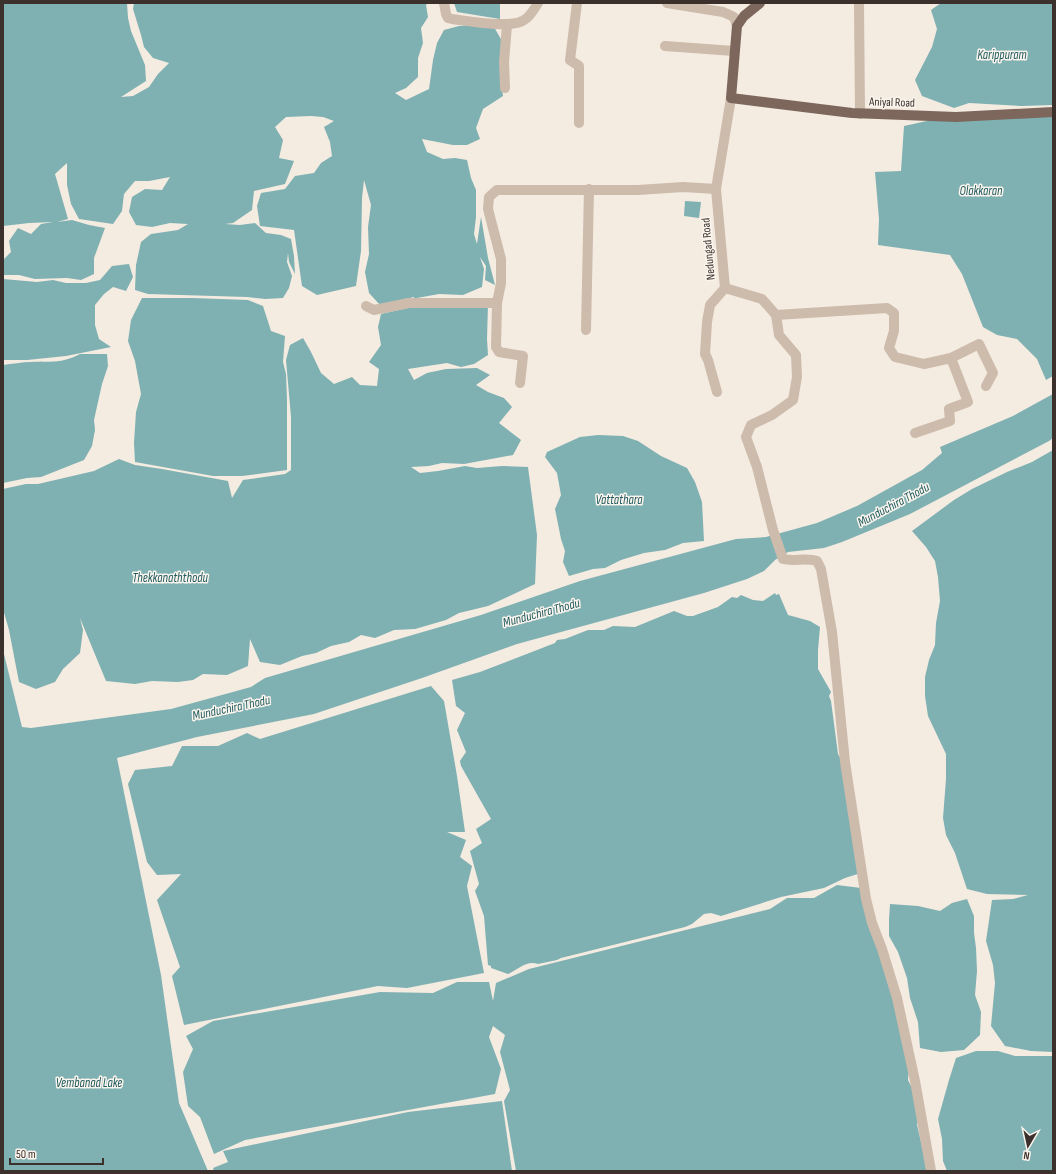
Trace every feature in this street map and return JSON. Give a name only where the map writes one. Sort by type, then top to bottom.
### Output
[{"type":"main road","points":[[737,26],[744,16],[760,3]]},
{"type":"main road","name":"Nedungad Road","points":[[731,98],[737,26]]},
{"type":"main road","name":"Aniyal Road","points":[[731,98],[860,114],[956,117],[1053,112]]},
{"type":"street","points":[[444,3],[448,18],[507,24],[524,21],[532,13],[538,3]]},
{"type":"street","points":[[577,3],[570,60],[578,66],[579,123]]},
{"type":"street","points":[[667,3],[723,12],[734,17],[737,26]]},
{"type":"street","points":[[859,5],[860,114]]},
{"type":"street","points":[[505,88],[504,62],[507,24]]},
{"type":"street","points":[[665,46],[734,51]]},
{"type":"street","name":"Nedungad Road","points":[[731,98],[716,189],[725,288],[762,299],[776,315]]},
{"type":"street","points":[[520,383],[523,356],[499,352],[496,347],[497,302],[501,283],[501,259],[488,209],[489,198],[497,190],[638,190],[683,187],[716,189]]},
{"type":"street","points":[[586,330],[589,189]]},
{"type":"street","points":[[717,392],[705,354],[707,322],[710,305],[725,288]]},
{"type":"street","points":[[366,306],[374,310],[416,302],[497,302]]},
{"type":"street","points":[[931,1171],[915,1080],[897,998],[882,949],[872,923],[866,899],[845,762],[832,632],[821,568],[818,562],[810,559],[789,561],[783,559],[773,530],[757,467],[746,437],[751,425],[772,415],[794,400],[797,377],[796,355],[779,335],[776,315],[887,308],[894,313],[894,332],[889,348],[895,357],[924,364],[951,358],[979,344],[993,373],[986,386]]},
{"type":"street","points":[[915,433],[950,421],[949,409],[968,402],[951,358]]},
{"type":"water","name":"Thekkanaththodu","points":[[3,3],[127,3],[131,31],[145,65],[146,81],[121,97],[133,96],[149,87],[158,74],[169,63],[153,58],[144,47],[133,9],[134,3],[428,3],[426,5],[428,17],[421,28],[423,43],[418,58],[418,77],[406,88],[395,93],[406,100],[429,89],[437,43],[444,30],[459,26],[472,25],[494,27],[502,41],[501,77],[503,96],[483,109],[476,128],[480,139],[467,145],[453,145],[422,139],[427,152],[443,159],[455,158],[467,160],[471,178],[476,190],[476,217],[474,234],[477,244],[481,217],[488,258],[495,285],[485,280],[486,266],[480,257],[484,269],[482,287],[463,295],[439,294],[417,298],[418,308],[488,304],[488,355],[474,364],[461,367],[447,363],[408,369],[414,380],[427,373],[446,369],[477,368],[490,375],[476,385],[488,392],[504,398],[512,407],[499,423],[521,440],[513,455],[464,464],[442,463],[429,466],[411,467],[420,473],[465,466],[477,468],[502,466],[528,467],[537,535],[535,584],[488,606],[459,613],[446,620],[415,629],[394,630],[375,638],[361,635],[349,642],[331,646],[316,653],[302,656],[280,665],[260,662],[250,639],[248,666],[227,675],[203,674],[193,680],[178,682],[152,681],[135,684],[106,681],[80,618],[83,630],[80,653],[63,669],[55,682],[36,689],[19,682],[9,630],[3,609],[3,489],[26,484],[38,484],[94,471],[119,459],[135,465],[228,481],[232,498],[243,480],[285,474],[291,470],[291,417],[286,360],[290,345],[303,338],[321,373],[334,384],[352,377],[360,385],[377,386],[379,369],[369,362],[381,345],[378,327],[381,314],[407,308],[415,308],[414,297],[380,305],[369,293],[365,272],[369,254],[368,227],[371,205],[364,180],[362,198],[361,251],[356,286],[317,295],[302,286],[294,230],[260,226],[257,206],[261,193],[285,189],[295,176],[314,173],[321,163],[332,156],[330,142],[324,127],[334,121],[323,117],[311,116],[286,117],[275,127],[283,140],[279,158],[294,161],[285,184],[254,191],[252,210],[233,223],[225,224],[240,225],[255,223],[266,233],[281,235],[291,239],[295,274],[289,262],[288,253],[287,262],[292,276],[289,288],[283,298],[265,299],[247,297],[148,294],[135,290],[136,265],[141,242],[151,234],[178,230],[188,224],[170,223],[152,227],[136,225],[129,212],[132,197],[145,189],[162,190],[170,177],[149,181],[135,181],[124,194],[122,211],[113,224],[79,219],[71,204],[67,185],[67,163],[55,174],[68,219],[57,222],[72,220],[105,228],[94,258],[94,274],[81,280],[67,278],[35,279],[19,275],[3,275],[3,260],[11,252],[9,241],[18,228],[31,234],[41,224],[53,222],[3,226]]},
{"type":"water","points":[[454,3],[500,3],[500,19],[457,12]]},
{"type":"water","name":"Karippuram","points":[[941,3],[1053,3],[1053,105],[1021,106],[969,103],[954,108],[922,96],[915,80],[932,47],[937,29],[931,10]]},
{"type":"water","name":"Olakkaran","points":[[1053,116],[1053,376],[1046,380],[1037,359],[1017,339],[997,335],[983,327],[962,274],[950,255],[878,245],[879,219],[875,172],[901,171],[904,126],[936,119]]},
{"type":"water","points":[[685,201],[701,202],[699,218],[684,216]]},
{"type":"water","points":[[129,264],[133,277],[126,291],[113,287],[104,294],[95,305],[95,325],[99,339],[111,347],[66,356],[27,360],[3,360],[3,279],[37,282],[53,280],[66,283],[86,283],[100,280],[112,266]]},
{"type":"water","points":[[142,298],[248,300],[263,306],[271,331],[285,336],[283,362],[286,374],[287,400],[287,470],[242,476],[213,476],[135,462],[134,443],[136,412],[141,394],[135,361],[128,341],[131,320]]},
{"type":"water","points":[[80,354],[107,354],[108,366],[102,384],[94,420],[95,430],[92,446],[84,460],[41,477],[3,483],[3,365],[24,362],[61,361]]},
{"type":"water","name":"Vembanad Lake","points":[[1053,394],[1053,438],[1049,441],[910,514],[824,548],[788,552],[775,560],[764,571],[747,579],[704,593],[517,644],[314,714],[197,737],[117,758],[161,975],[179,1103],[208,1171],[3,1171],[3,650],[22,727],[31,728],[171,709],[251,687],[265,678],[481,615],[580,581],[736,539],[766,537],[817,523],[857,506],[922,470],[942,453],[940,447],[1013,416]]},
{"type":"water","name":"Vattathara","points":[[598,435],[623,436],[638,441],[661,456],[687,468],[695,482],[702,502],[704,541],[683,543],[665,550],[644,553],[621,560],[605,568],[593,569],[569,576],[563,562],[565,551],[555,509],[561,495],[557,473],[545,457],[547,452],[580,437]]},
{"type":"water","points":[[1053,450],[1053,1052],[1031,1051],[1005,1046],[991,1026],[995,983],[993,965],[986,941],[992,900],[1013,899],[1028,895],[987,894],[967,889],[955,853],[946,835],[943,818],[946,754],[928,716],[925,696],[925,677],[929,660],[935,645],[936,623],[940,601],[938,577],[935,561],[926,547],[912,531],[954,500],[972,489],[1032,462]]},
{"type":"water","points":[[775,593],[776,595],[779,594],[788,615],[810,621],[820,627],[818,669],[831,692],[829,696],[831,701],[838,754],[844,764],[861,873],[845,878],[824,888],[781,897],[721,916],[711,913],[704,914],[692,924],[685,927],[557,960],[538,964],[526,964],[508,974],[491,968],[491,966],[488,965],[484,916],[475,891],[479,884],[470,851],[482,843],[476,829],[491,819],[461,766],[460,761],[466,752],[457,730],[465,713],[456,706],[452,680],[480,672],[555,643],[557,640],[565,639],[588,630],[604,630],[613,626],[635,627],[674,611],[687,616],[693,616],[718,607],[732,597],[737,598],[741,595],[753,600],[763,601]]},
{"type":"water","points":[[431,686],[444,701],[465,832],[447,832],[466,840],[460,857],[472,866],[467,886],[484,973],[407,988],[378,986],[184,1025],[172,976],[180,967],[157,900],[181,874],[157,875],[147,862],[128,784],[135,770],[172,766],[182,746],[218,746],[247,733],[260,739]]},
{"type":"water","points":[[837,885],[861,888],[910,1051],[908,1080],[921,1106],[917,1125],[928,1171],[516,1171],[504,1101],[510,1090],[500,1052],[505,1035],[493,1026],[489,1037],[501,1069],[495,1094],[245,1140],[214,1154],[200,1117],[188,1106],[183,1072],[193,1049],[186,1036],[213,1021],[380,992],[433,993],[457,982],[489,982],[493,1001],[496,983],[529,969],[770,909],[787,898],[814,898]]},
{"type":"water","points":[[967,899],[974,916],[977,971],[975,995],[981,1012],[980,1035],[964,1050],[941,1052],[920,1048],[918,1022],[910,998],[907,978],[898,952],[889,936],[890,904],[918,906],[940,911],[952,903]]},
{"type":"water","points":[[976,1051],[998,1051],[1015,1056],[1053,1056],[1053,1171],[947,1171],[943,1161],[942,1139],[938,1119],[956,1058]]},
{"type":"water","points":[[502,1101],[512,1171],[214,1171],[213,1168],[228,1162],[223,1151],[408,1112]]},
{"type":"water label","name":"Munduchira Thodu","points":[[893,504]]},
{"type":"water label","name":"Munduchira Thodu","points":[[541,612]]},
{"type":"water label","name":"Munduchira Thodu","points":[[231,707]]}]
